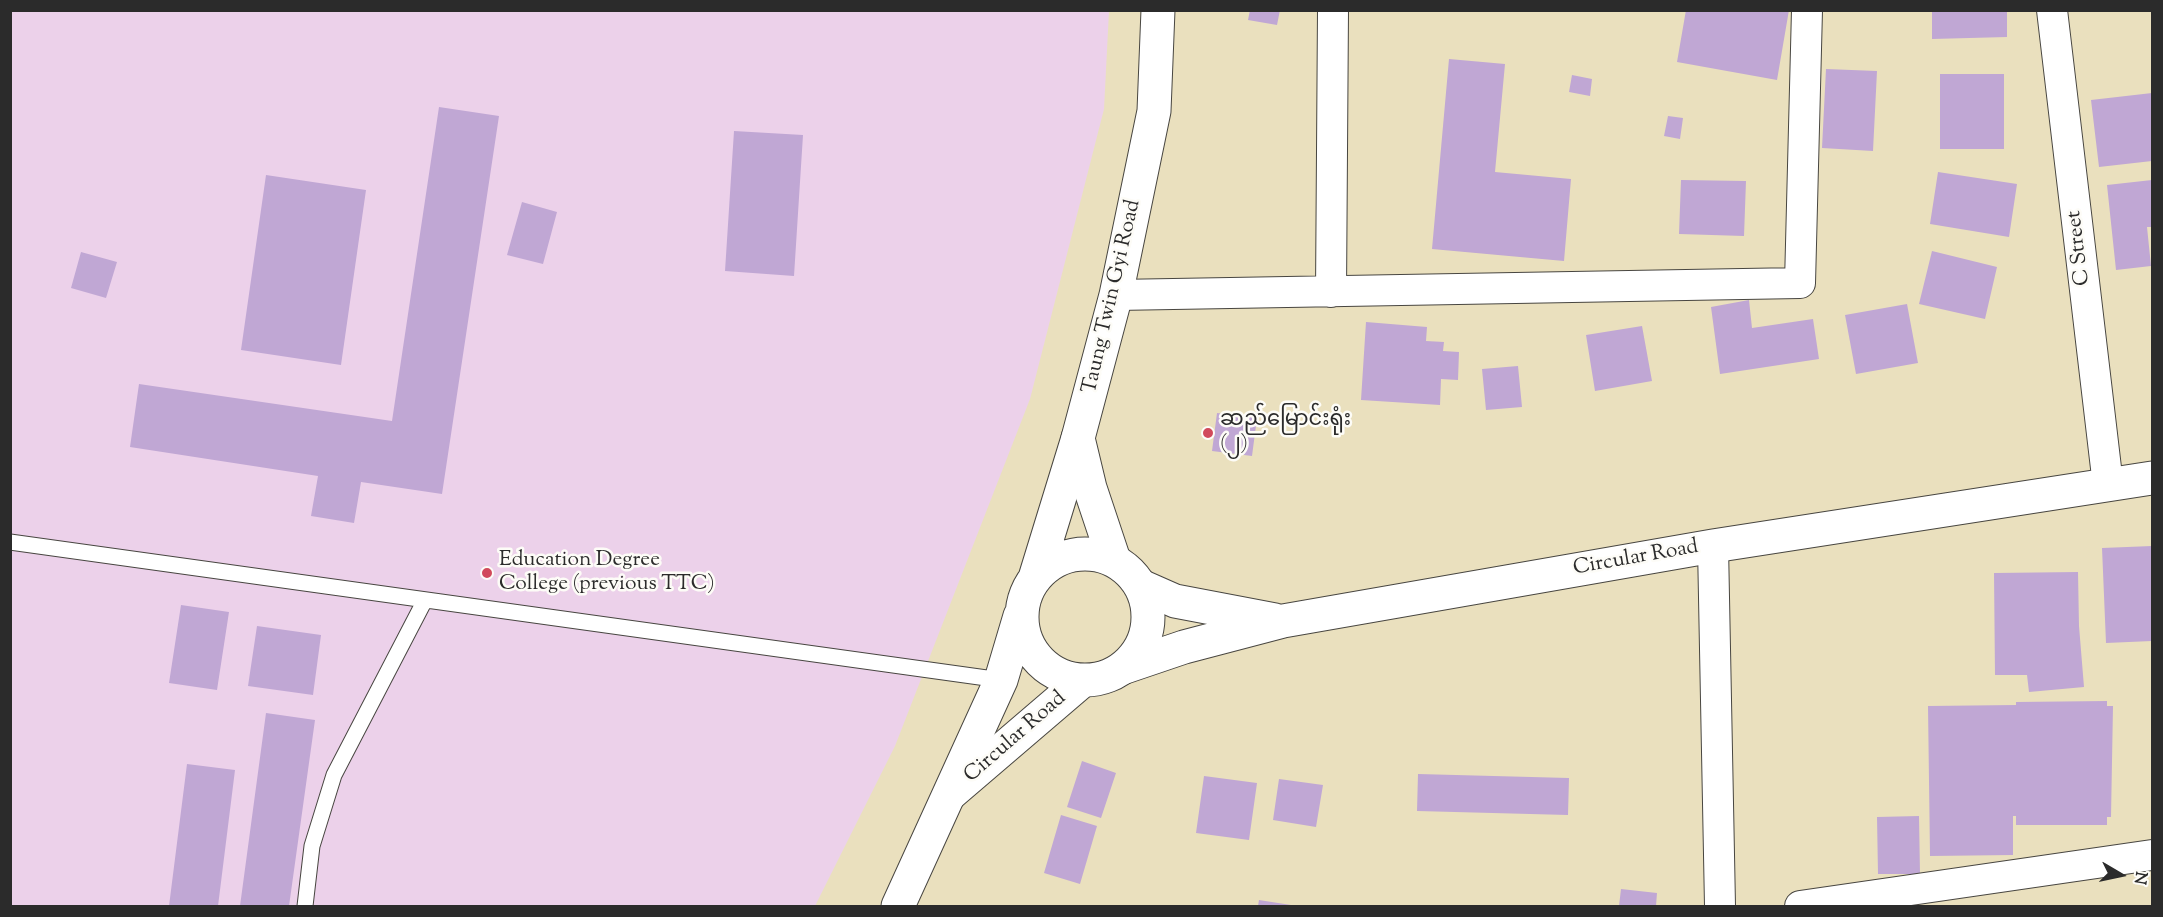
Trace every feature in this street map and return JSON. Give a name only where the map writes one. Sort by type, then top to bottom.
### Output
[{"type":"main road","name":"Taung Twin Gyi Road","points":[[1035,578],[1078,438],[1116,295],[1154,111],[1158,10]]},
{"type":"main road","points":[[1078,438],[1090,488],[1114,560],[1141,586],[1175,601],[1283,621]]},
{"type":"main road","name":"Circular Road","points":[[1125,667],[1184,647],[1283,621],[1713,546],[2152,478]]},
{"type":"main road","points":[[898,906],[1001,680],[1035,578],[1057,559],[1086,553],[1114,560]]},
{"type":"main road","points":[[1022,612],[1028,645],[1050,670],[1082,681],[1104,678],[1125,667],[1143,644],[1149,615],[1141,586]]},
{"type":"main road","name":"Circular Road","points":[[950,794],[1082,681]]},
{"type":"street","points":[[1331,292],[1334,10]]},
{"type":"street","points":[[1116,295],[1800,283],[1807,10]]},
{"type":"street","name":"C Street","points":[[2052,10],[2108,485]]},
{"type":"street","points":[[1713,546],[1720,906]]},
{"type":"street","points":[[1800,906],[2152,855]]},
{"type":"lane","points":[[10,542],[1001,680]]},
{"type":"lane","points":[[305,906],[312,846],[334,775],[425,600]]},
{"type":"shaded area","name":"Education Degree College (previous TTC)","points":[[10,11],[1109,11],[1104,109],[1030,399],[895,746],[815,906],[11,906]]},
{"type":"building","points":[[1250,10],[1280,10],[1277,25],[1248,20]]},
{"type":"building","points":[[1686,10],[1789,10],[1777,80],[1677,62]]},
{"type":"building","points":[[1932,10],[2007,10],[2007,37],[1932,39]]},
{"type":"building","points":[[1449,59],[1505,64],[1495,172],[1571,179],[1564,261],[1432,249]]},
{"type":"building","points":[[1826,69],[1877,71],[1873,151],[1822,148]]},
{"type":"building","points":[[1940,74],[2004,74],[2004,149],[1940,149]]},
{"type":"building","points":[[1572,75],[1592,79],[1590,96],[1569,92]]},
{"type":"building","points":[[2152,93],[2152,161],[2099,167],[2091,100]]},
{"type":"building","points":[[439,107],[499,116],[442,494],[361,482],[354,523],[311,516],[318,476],[130,447],[139,384],[392,421]]},
{"type":"building","points":[[1668,116],[1683,118],[1680,139],[1664,136]]},
{"type":"building","points":[[734,131],[803,135],[794,276],[725,271]]},
{"type":"building","points":[[1938,172],[2017,184],[2009,237],[1930,224]]},
{"type":"building","points":[[266,175],[366,190],[341,365],[241,350]]},
{"type":"building","points":[[1681,180],[1746,181],[1744,236],[1679,234]]},
{"type":"building","points":[[2152,180],[2152,227],[2147,227],[2151,266],[2116,270],[2107,185]]},
{"type":"building","points":[[522,202],[557,212],[543,264],[507,255]]},
{"type":"building","points":[[1932,251],[1997,267],[1985,319],[1919,304]]},
{"type":"building","points":[[81,252],[117,262],[106,298],[71,288]]},
{"type":"building","points":[[1749,300],[1752,328],[1813,319],[1819,359],[1720,374],[1711,307]]},
{"type":"building","points":[[1907,304],[1918,363],[1856,374],[1845,315]]},
{"type":"building","points":[[1366,322],[1427,327],[1426,341],[1444,342],[1443,351],[1459,352],[1458,380],[1441,379],[1440,405],[1361,400]]},
{"type":"building","points":[[1642,326],[1652,381],[1595,391],[1586,335]]},
{"type":"building","points":[[1518,366],[1522,407],[1486,410],[1482,369]]},
{"type":"building","points":[[1217,413],[1257,418],[1252,456],[1212,451]]},
{"type":"building","points":[[2152,546],[2152,641],[2106,643],[2102,548]]},
{"type":"building","points":[[2078,572],[2079,626],[2084,687],[2029,692],[2027,675],[1995,675],[1994,573]]},
{"type":"building","points":[[181,605],[229,612],[217,690],[169,683]]},
{"type":"building","points":[[257,626],[321,635],[313,695],[248,686]]},
{"type":"building","points":[[2107,701],[2107,706],[2113,706],[2111,817],[2107,817],[2107,825],[2016,825],[2016,816],[2013,816],[2013,855],[1930,856],[1928,706]]},
{"type":"building","points":[[266,713],[315,720],[289,906],[240,906]]},
{"type":"building","points":[[1082,761],[1116,773],[1101,818],[1067,807]]},
{"type":"building","points":[[187,764],[235,770],[218,906],[169,906]]},
{"type":"building","points":[[1418,774],[1569,778],[1568,815],[1417,811]]},
{"type":"building","points":[[1204,776],[1257,783],[1249,840],[1196,833]]},
{"type":"building","points":[[1279,779],[1323,785],[1316,827],[1273,820]]},
{"type":"building","points":[[1061,815],[1097,826],[1080,884],[1044,873]]},
{"type":"building","points":[[1919,816],[1920,874],[1878,874],[1877,817]]},
{"type":"building","points":[[1621,889],[1657,893],[1656,906],[1619,906]]},
{"type":"building","points":[[1259,900],[1291,905],[1291,906],[1258,906]]},
{"type":"place","name":"ဆည်မြောင်းရုံး (၂)","points":[[1208,433]]},
{"type":"place","name":"Education Degree College (previous TTC)","points":[[487,573]]}]
